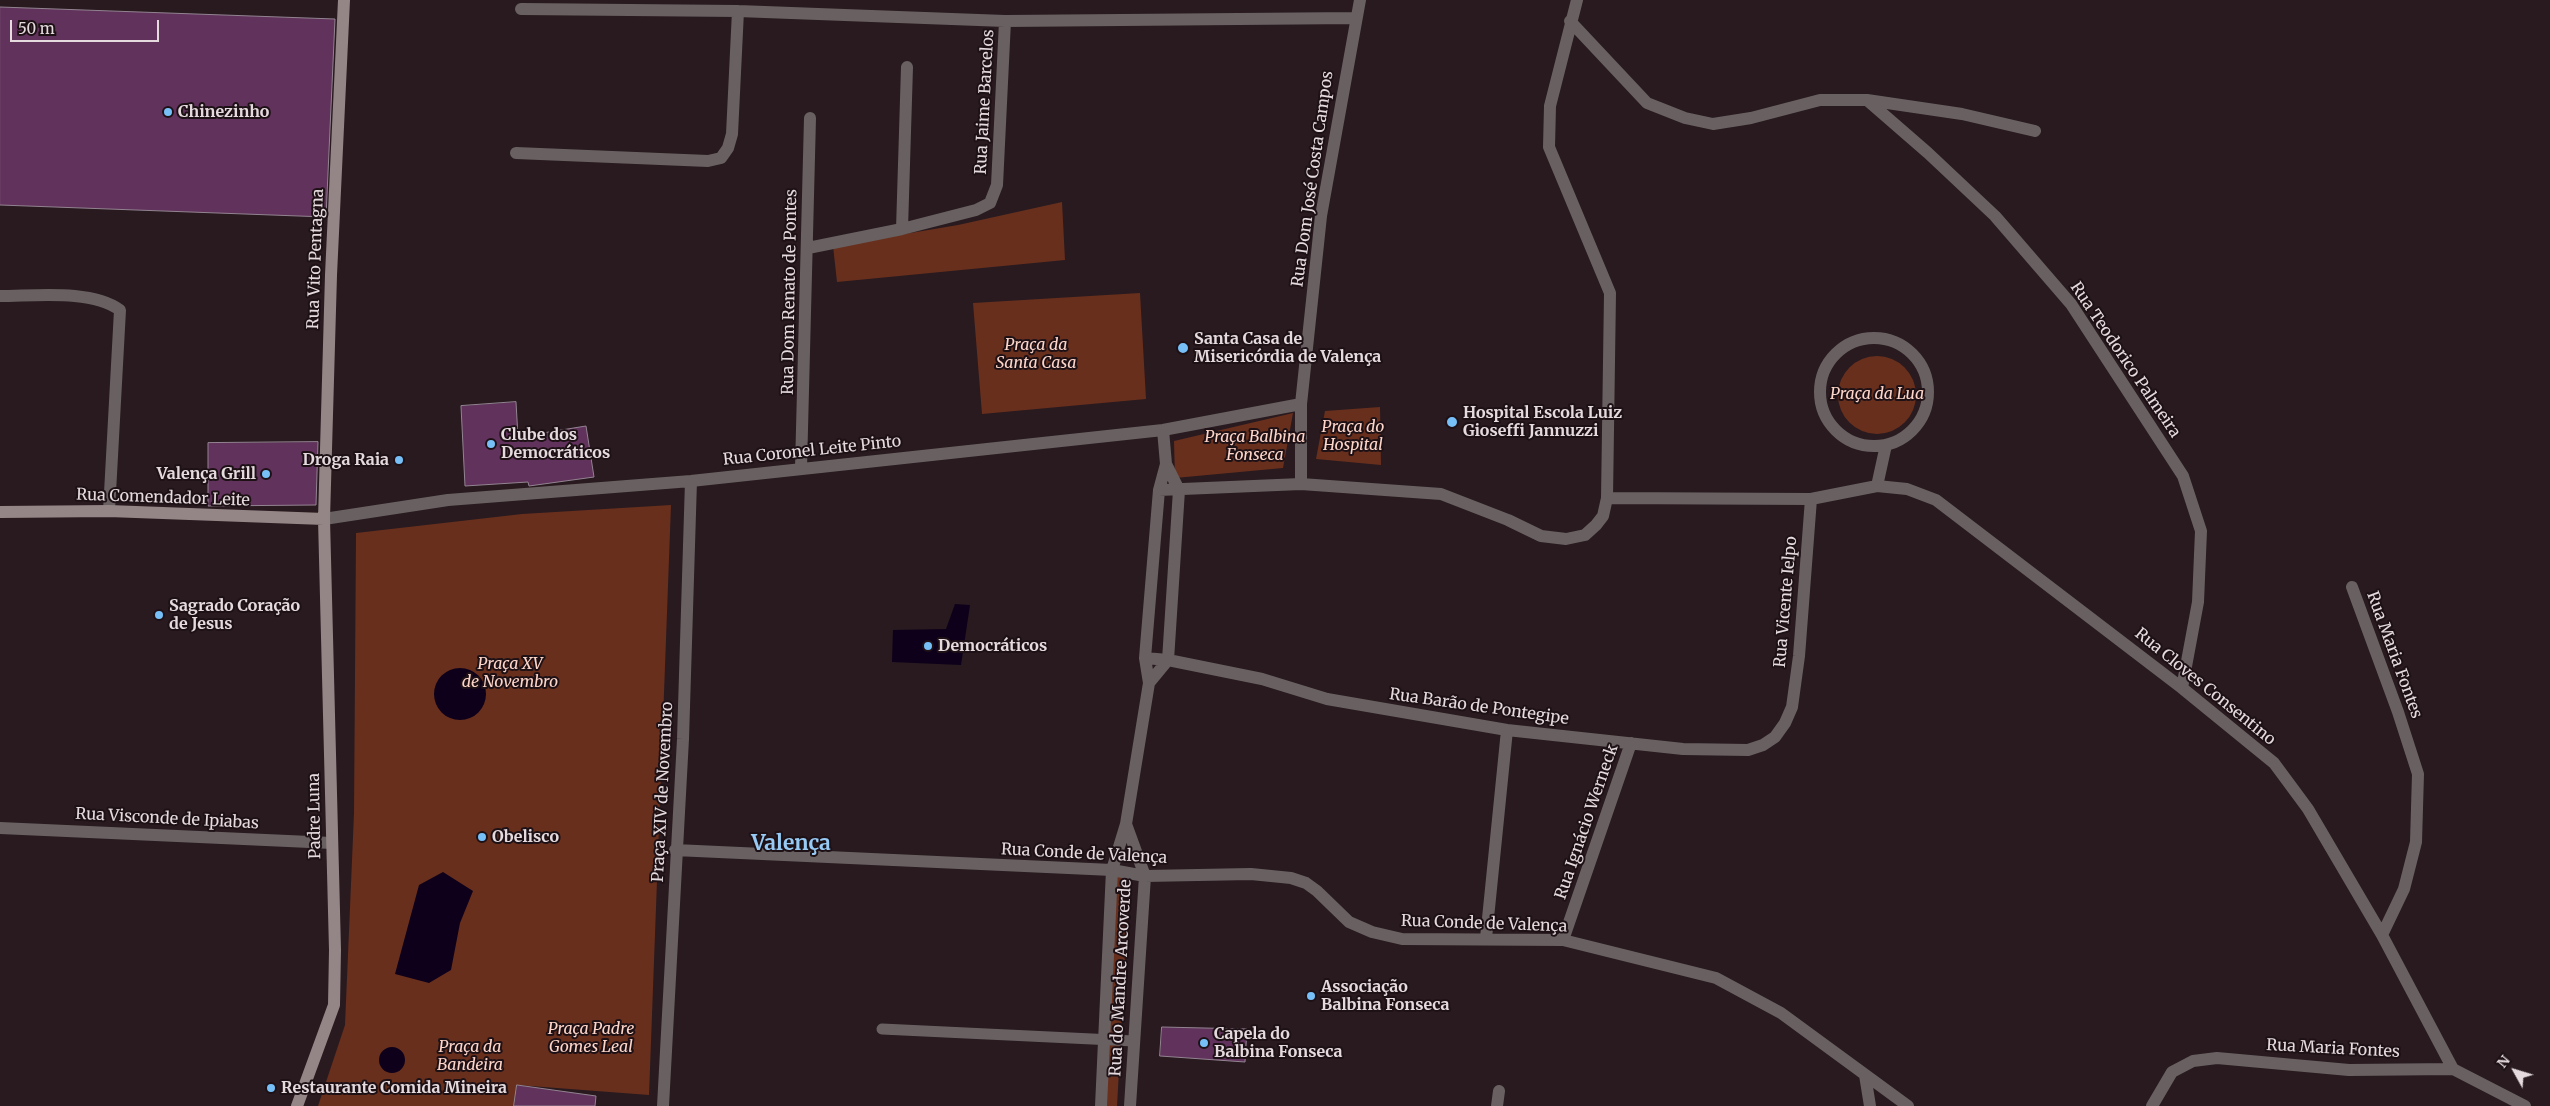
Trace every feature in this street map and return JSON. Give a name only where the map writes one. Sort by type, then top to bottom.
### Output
[{"type":"street","name":"Rua Vito Pentagna","points":[[324,519],[331,275],[344,0]]},
{"type":"street","name":"Rua Dom José Costa Campos","points":[[1301,484],[1301,404],[1321,216],[1355,18],[1360,0]]},
{"type":"street","points":[[1159,490],[1301,484],[1441,494],[1508,520],[1541,536],[1566,540],[1585,535],[1596,525],[1603,516],[1607,498],[1610,293],[1549,147],[1550,106],[1570,21],[1577,0]]},
{"type":"street","points":[[521,9],[738,11],[1005,21],[1355,18]]},
{"type":"street","points":[[516,153],[708,161],[721,158],[728,148],[732,134],[738,11]]},
{"type":"street","name":"Rua Jaime Barcelos","points":[[902,229],[976,210],[990,203],[997,185],[1005,21]]},
{"type":"street","points":[[1570,21],[1647,103],[1685,118],[1713,124],[1751,118],[1820,100],[1868,100],[1962,114],[2035,131]]},
{"type":"street","points":[[808,248],[902,229],[908,67]]},
{"type":"street","name":"Rua Teodorico Palmeira","points":[[1868,100],[1995,216],[2071,304],[2183,476],[2201,531],[2198,602],[2182,688]]},
{"type":"street","name":"Rua Dom Renato de Pontes","points":[[801,468],[810,118]]},
{"type":"street","points":[[0,296],[100,299],[120,310],[109,511]]},
{"type":"street","points":[[1869,338],[1887,340],[1904,347],[1917,359],[1926,375],[1928,393],[1925,410],[1921,418],[1916,426],[1903,438],[1886,445],[1869,446],[1852,442],[1837,432],[1827,418],[1821,401],[1821,384],[1826,367],[1837,353],[1852,343],[1869,338]]},
{"type":"street","name":"Rua Coronel Leite Pinto","points":[[324,519],[448,500],[691,481],[1163,430],[1301,404]]},
{"type":"street","name":"Rua do Mandre Arcoverde","points":[[1101,1106],[1112,870],[1126,824],[1149,683],[1145,658],[1159,490],[1166,464],[1163,430]]},
{"type":"street","points":[[1877,486],[1886,445]]},
{"type":"street","name":"Rua do Mandre Arcoverde","points":[[1166,464],[1179,490]]},
{"type":"street","name":"Praça XIV de Novembro","points":[[663,1106],[675,850],[683,739],[691,481]]},
{"type":"street","name":"Rua Cloves Consentino","points":[[1607,498],[1811,499],[1877,486],[1907,489],[1936,500],[2182,688],[2274,763],[2308,810],[2382,935],[2453,1069]]},
{"type":"street","points":[[1149,683],[1168,660],[1179,490]]},
{"type":"street","name":"Rua Vicente Ielpo","points":[[1792,707],[1799,656],[1811,499]]},
{"type":"street","name":"Rua Comendador Leite","points":[[0,512],[109,511],[324,519]]},
{"type":"street","name":"Padre Luna","points":[[297,1106],[334,1005],[324,519]]},
{"type":"street","name":"Rua Maria Fontes","points":[[2352,587],[2398,712],[2418,774],[2416,842],[2404,889],[2382,935]]},
{"type":"street","name":"Rua Barão de Pontegipe","points":[[1145,658],[1168,660],[1262,679],[1327,699],[1507,730],[1683,749],[1748,750],[1763,745],[1775,737],[1785,723],[1792,707]]},
{"type":"street","points":[[1486,938],[1507,730]]},
{"type":"street","name":"Rua Ignácio Werneck","points":[[1564,940],[1631,743]]},
{"type":"street","name":"Rua do Mandre Arcoverde","points":[[1126,824],[1145,876],[1130,1106]]},
{"type":"street","name":"Rua Visconde de Ipiabas","points":[[0,828],[332,843]]},
{"type":"street","name":"Rua Conde de Valença","points":[[675,850],[1112,870],[1145,876],[1251,874],[1290,878],[1306,883],[1317,890],[1349,922],[1372,932],[1402,939],[1486,938],[1564,940],[1716,978],[1781,1012],[1908,1106]]},
{"type":"street","name":"Rua Maria Fontes","points":[[2152,1106],[2172,1072],[2193,1062],[2217,1058],[2349,1070],[2453,1069],[2525,1106]]},
{"type":"street","points":[[1866,1075],[1870,1106]]},
{"type":"street","points":[[1497,1106],[1499,1091]]},
{"type":"lane","points":[[882,1029],[1134,1041]]},
{"type":"green space","points":[[1062,202],[1065,260],[837,282],[833,246],[958,225]]},
{"type":"green space","name":"Praça da Santa Casa","points":[[1140,293],[1146,399],[982,414],[973,303]]},
{"type":"green space","name":"Praça da Lua","points":[[1877,356],[1892,359],[1905,367],[1913,380],[1916,395],[1913,410],[1905,423],[1892,431],[1877,434],[1862,431],[1849,423],[1841,410],[1838,395],[1841,380],[1849,367],[1862,359]]},
{"type":"green space","name":"Praça do Hospital","points":[[1380,407],[1381,465],[1316,459],[1325,411]]},
{"type":"green space","name":"Praça Balbina Fonseca","points":[[1293,413],[1283,468],[1175,478],[1174,441]]},
{"type":"green space","name":"Praça XV de Novembro","points":[[671,505],[649,1095],[517,1085],[514,1106],[318,1106],[345,1025],[354,813],[356,533],[522,514]]},
{"type":"green space","points":[[1114,875],[1130,877],[1117,1106],[1104,1106]]},
{"type":"shaded area","name":"Democráticos","points":[[955,604],[970,605],[961,665],[892,662],[893,630],[946,629]]},
{"type":"shaded area","points":[[460,668],[470,670],[478,676],[484,684],[486,694],[484,704],[478,712],[470,718],[460,720],[450,718],[442,712],[436,704],[434,694],[436,684],[442,676],[450,670]]},
{"type":"shaded area","points":[[443,872],[473,891],[460,923],[451,970],[429,983],[395,974],[419,885]]},
{"type":"shaded area","points":[[392,1047],[401,1051],[405,1060],[401,1069],[392,1073],[383,1069],[379,1060],[383,1051]]},
{"type":"building","name":"Chinezinho","points":[[0,7],[335,19],[326,217],[0,205]]},
{"type":"building","points":[[516,402],[518,437],[586,426],[594,477],[529,486],[528,482],[465,486],[461,406]]},
{"type":"building","name":"Valença Grill","points":[[318,442],[316,505],[208,506],[208,443]]},
{"type":"building","name":"Capela do Balbina Fonseca","points":[[1162,1027],[1247,1029],[1245,1062],[1160,1056]]},
{"type":"building","points":[[517,1085],[596,1096],[595,1106],[514,1106]]},
{"type":"place","name":"Chinezinho","points":[[168,112]]},
{"type":"place","name":"Santa Casa de Misericórdia de Valença","points":[[1183,348]]},
{"type":"place","name":"Hospital Escola Luiz Gioseffi Jannuzzi","points":[[1452,422]]},
{"type":"place","name":"Clube dos Democráticos","points":[[491,444]]},
{"type":"place","name":"Droga Raia","points":[[399,460]]},
{"type":"place","name":"Valença Grill","points":[[266,474]]},
{"type":"place","name":"Sagrado Coração de Jesus","points":[[159,615]]},
{"type":"place","name":"Democráticos","points":[[928,646]]},
{"type":"place","name":"Obelisco","points":[[482,837]]},
{"type":"place","name":"Associação Balbina Fonseca","points":[[1311,996]]},
{"type":"place","name":"Capela do Balbina Fonseca","points":[[1204,1043]]},
{"type":"place","name":"Restaurante Comida Mineira","points":[[271,1088]]},
{"type":"district","name":"Valença","points":[[791,844]]},
{"type":"park label","name":"Praça Padre Gomes Leal","points":[[591,1038]]},
{"type":"park label","name":"Praça da Bandeira","points":[[470,1056]]}]
